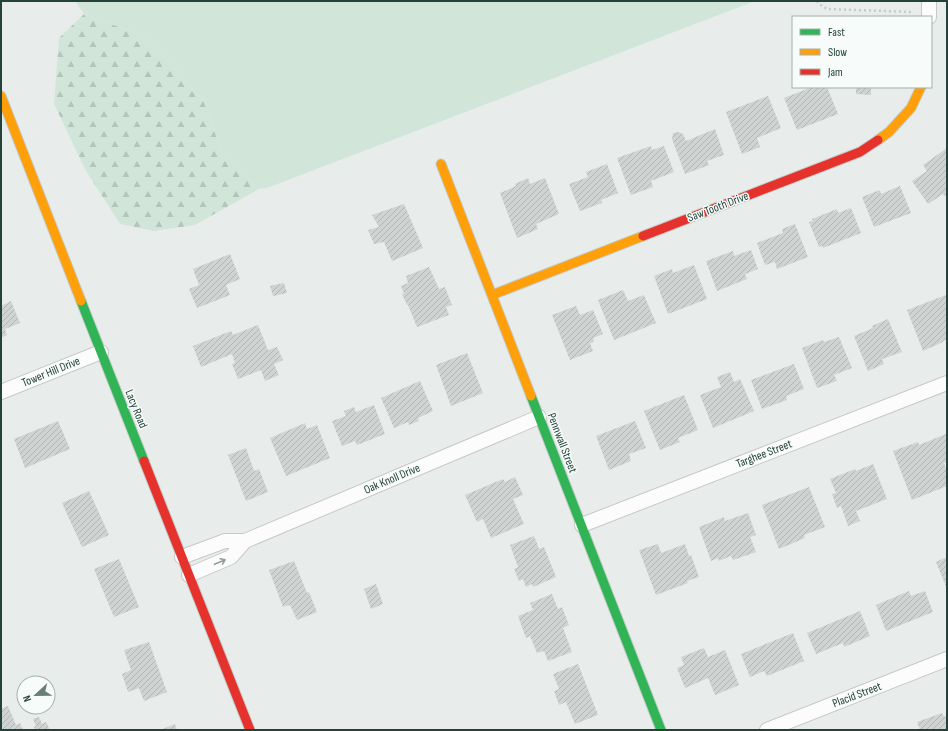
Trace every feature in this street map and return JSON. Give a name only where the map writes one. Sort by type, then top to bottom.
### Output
[{"type":"street","name":"Saw Tooth Drive","points":[[492,295],[860,152],[890,132],[911,108],[921,88]]},
{"type":"street","name":"Lacy Road","points":[[1,96],[250,730]]},
{"type":"street","name":"Pennwall Street","points":[[441,164],[661,730]]},
{"type":"street","name":"Tower Hill Drive","points":[[1,392],[101,352]]},
{"type":"street","name":"Targhee Street","points":[[582,525],[947,383]]},
{"type":"street","name":"Oak Knoll Drive","points":[[182,557],[225,541],[245,541],[539,417]]},
{"type":"street","name":"Oak Knoll Drive","points":[[189,574],[231,557],[245,541]]},
{"type":"street","name":"Placid Street","points":[[767,730],[947,659]]},
{"type":"path","points":[[817,1],[819,4],[827,8],[929,10]]},
{"type":"green space","points":[[75,1],[755,1],[267,188],[259,189],[222,153],[203,100],[146,37],[84,14]]},
{"type":"green space","points":[[84,14],[146,37],[203,100],[222,153],[259,189],[195,225],[154,231],[120,224],[86,171],[54,104],[59,38]]},
{"type":"building","points":[[809,88],[827,88],[838,114],[797,130],[784,98]]},
{"type":"building","points":[[856,88],[871,88],[871,95],[856,94]]},
{"type":"building","points":[[768,96],[781,128],[757,138],[760,147],[742,154],[726,112]]},
{"type":"building","points":[[715,129],[724,155],[707,161],[709,165],[685,174],[672,139],[673,133],[679,132],[683,134],[686,141]]},
{"type":"building","points":[[651,146],[652,150],[664,146],[674,172],[651,181],[653,187],[631,195],[617,158]]},
{"type":"building","points":[[947,148],[947,194],[944,196],[943,194],[928,204],[912,181],[927,171],[923,165]]},
{"type":"building","points":[[607,164],[618,193],[601,200],[602,203],[580,211],[569,184],[588,177],[586,172]]},
{"type":"building","points":[[528,178],[530,184],[545,178],[559,214],[536,224],[538,229],[517,238],[500,193],[516,186],[515,184]]},
{"type":"building","points":[[900,186],[911,213],[874,227],[862,197],[880,190],[881,194]]},
{"type":"building","points":[[404,204],[423,248],[392,261],[384,242],[374,244],[368,230],[379,227],[372,215]]},
{"type":"building","points":[[851,208],[861,233],[823,248],[823,246],[819,247],[809,222],[813,221],[812,219],[837,209],[838,213]]},
{"type":"building","points":[[795,224],[808,257],[777,269],[775,262],[765,265],[757,243],[783,233],[782,229]]},
{"type":"building","points":[[751,250],[758,269],[745,274],[747,279],[717,291],[706,261],[733,251],[734,256]]},
{"type":"building","points":[[230,254],[240,279],[226,285],[230,295],[197,308],[189,289],[199,285],[193,269]]},
{"type":"building","points":[[694,265],[707,299],[668,314],[654,276],[672,269],[673,273]]},
{"type":"building","points":[[429,267],[439,289],[445,287],[452,305],[446,307],[449,315],[417,327],[402,294],[404,294],[401,286],[408,283],[406,276]]},
{"type":"building","points":[[284,283],[287,293],[273,296],[270,286]]},
{"type":"building","points":[[623,290],[628,301],[644,295],[656,323],[614,340],[598,300]]},
{"type":"building","points":[[946,295],[947,339],[923,351],[907,310]]},
{"type":"building","points":[[11,301],[20,323],[5,329],[7,335],[1,338],[1,306]]},
{"type":"building","points":[[576,306],[580,315],[593,310],[603,334],[593,338],[594,342],[590,343],[593,351],[570,360],[552,315]]},
{"type":"building","points":[[888,319],[902,352],[882,359],[884,364],[868,371],[854,336],[873,328],[872,326]]},
{"type":"building","points":[[258,325],[268,350],[277,347],[283,360],[274,364],[279,375],[265,381],[261,370],[238,379],[232,364],[235,363],[232,354],[201,367],[193,346],[231,331],[233,335]]},
{"type":"building","points":[[839,337],[852,368],[834,375],[837,381],[817,388],[802,348],[823,340],[824,342]]},
{"type":"building","points":[[467,353],[483,393],[451,406],[436,365]]},
{"type":"building","points":[[794,364],[804,389],[786,396],[787,400],[762,409],[751,380]]},
{"type":"building","points":[[730,372],[734,382],[740,379],[754,411],[713,428],[700,395],[721,387],[717,377]]},
{"type":"building","points":[[420,381],[433,411],[418,418],[419,421],[409,425],[408,422],[394,428],[381,398]]},
{"type":"building","points":[[684,395],[698,430],[678,438],[680,442],[660,450],[644,411]]},
{"type":"building","points":[[374,405],[385,434],[357,445],[355,441],[342,446],[332,421],[346,416],[344,411],[354,407],[356,412]]},
{"type":"building","points":[[58,421],[70,449],[25,468],[14,439]]},
{"type":"building","points":[[635,421],[646,448],[629,454],[631,461],[609,470],[596,436]]},
{"type":"building","points":[[305,423],[307,429],[317,425],[330,458],[286,476],[270,438]]},
{"type":"building","points":[[946,434],[947,462],[944,463],[947,471],[947,486],[912,500],[893,451],[918,442],[919,445]]},
{"type":"building","points":[[246,448],[254,471],[259,469],[268,492],[246,501],[228,455]]},
{"type":"building","points":[[873,464],[887,499],[856,511],[860,521],[848,526],[841,506],[837,508],[832,494],[836,493],[830,479],[855,469],[856,471]]},
{"type":"building","points":[[515,477],[523,495],[513,499],[524,524],[491,538],[483,519],[477,522],[465,495],[503,479],[505,482]]},
{"type":"building","points":[[809,487],[825,527],[804,535],[805,538],[779,549],[762,505]]},
{"type":"building","points":[[89,491],[109,535],[82,547],[62,503]]},
{"type":"building","points":[[748,513],[756,535],[750,537],[756,552],[733,560],[731,556],[719,561],[718,558],[711,561],[699,527],[724,517],[725,521]]},
{"type":"building","points":[[534,536],[539,549],[544,547],[556,577],[533,587],[532,584],[526,587],[523,579],[519,581],[514,569],[518,567],[510,545]]},
{"type":"building","points":[[658,544],[661,553],[685,544],[689,556],[691,555],[699,577],[687,581],[688,583],[656,595],[639,550]]},
{"type":"building","points":[[947,557],[947,589],[936,562]]},
{"type":"building","points":[[119,559],[139,607],[114,617],[94,569]]},
{"type":"building","points":[[294,561],[307,593],[309,592],[317,612],[297,620],[290,605],[283,607],[269,570]]},
{"type":"building","points":[[376,584],[383,604],[371,609],[364,589]]},
{"type":"building","points":[[909,591],[911,596],[925,591],[933,612],[886,631],[876,605]]},
{"type":"building","points":[[552,594],[558,609],[562,607],[569,625],[563,628],[572,652],[548,661],[544,651],[537,653],[530,636],[526,638],[518,616],[533,610],[530,603]]},
{"type":"building","points":[[860,611],[870,636],[844,647],[843,643],[816,654],[807,633]]},
{"type":"building","points":[[793,633],[804,661],[767,676],[764,671],[750,677],[741,654]]},
{"type":"building","points":[[149,642],[167,692],[144,701],[139,688],[128,692],[122,674],[131,670],[124,650]]},
{"type":"building","points":[[704,648],[708,657],[725,650],[739,685],[715,695],[708,678],[685,688],[677,668],[684,665],[681,657]]},
{"type":"building","points":[[578,664],[598,715],[575,724],[566,702],[559,705],[554,691],[559,689],[553,674]]},
{"type":"building","points":[[8,706],[16,725],[20,723],[23,730],[1,730],[1,709]]},
{"type":"building","points":[[942,713],[944,717],[947,716],[947,730],[920,730],[917,722]]},
{"type":"building","points":[[39,717],[42,724],[46,722],[50,730],[35,730],[34,727],[36,726],[33,719]]},
{"type":"building","points":[[175,724],[177,730],[160,730]]},
{"type":"traffic: fast","points":[[81,301],[144,461]]},
{"type":"traffic: fast","points":[[531,396],[661,730]]},
{"type":"traffic: slow","points":[[878,140],[889,132],[911,108],[921,88]]},
{"type":"traffic: slow","points":[[1,96],[81,301]]},
{"type":"traffic: slow","points":[[441,164],[531,396]]},
{"type":"traffic: slow","points":[[492,295],[643,236]]},
{"type":"traffic: jam","points":[[643,236],[860,152],[878,140]]},
{"type":"traffic: jam","points":[[144,461],[250,730]]}]
